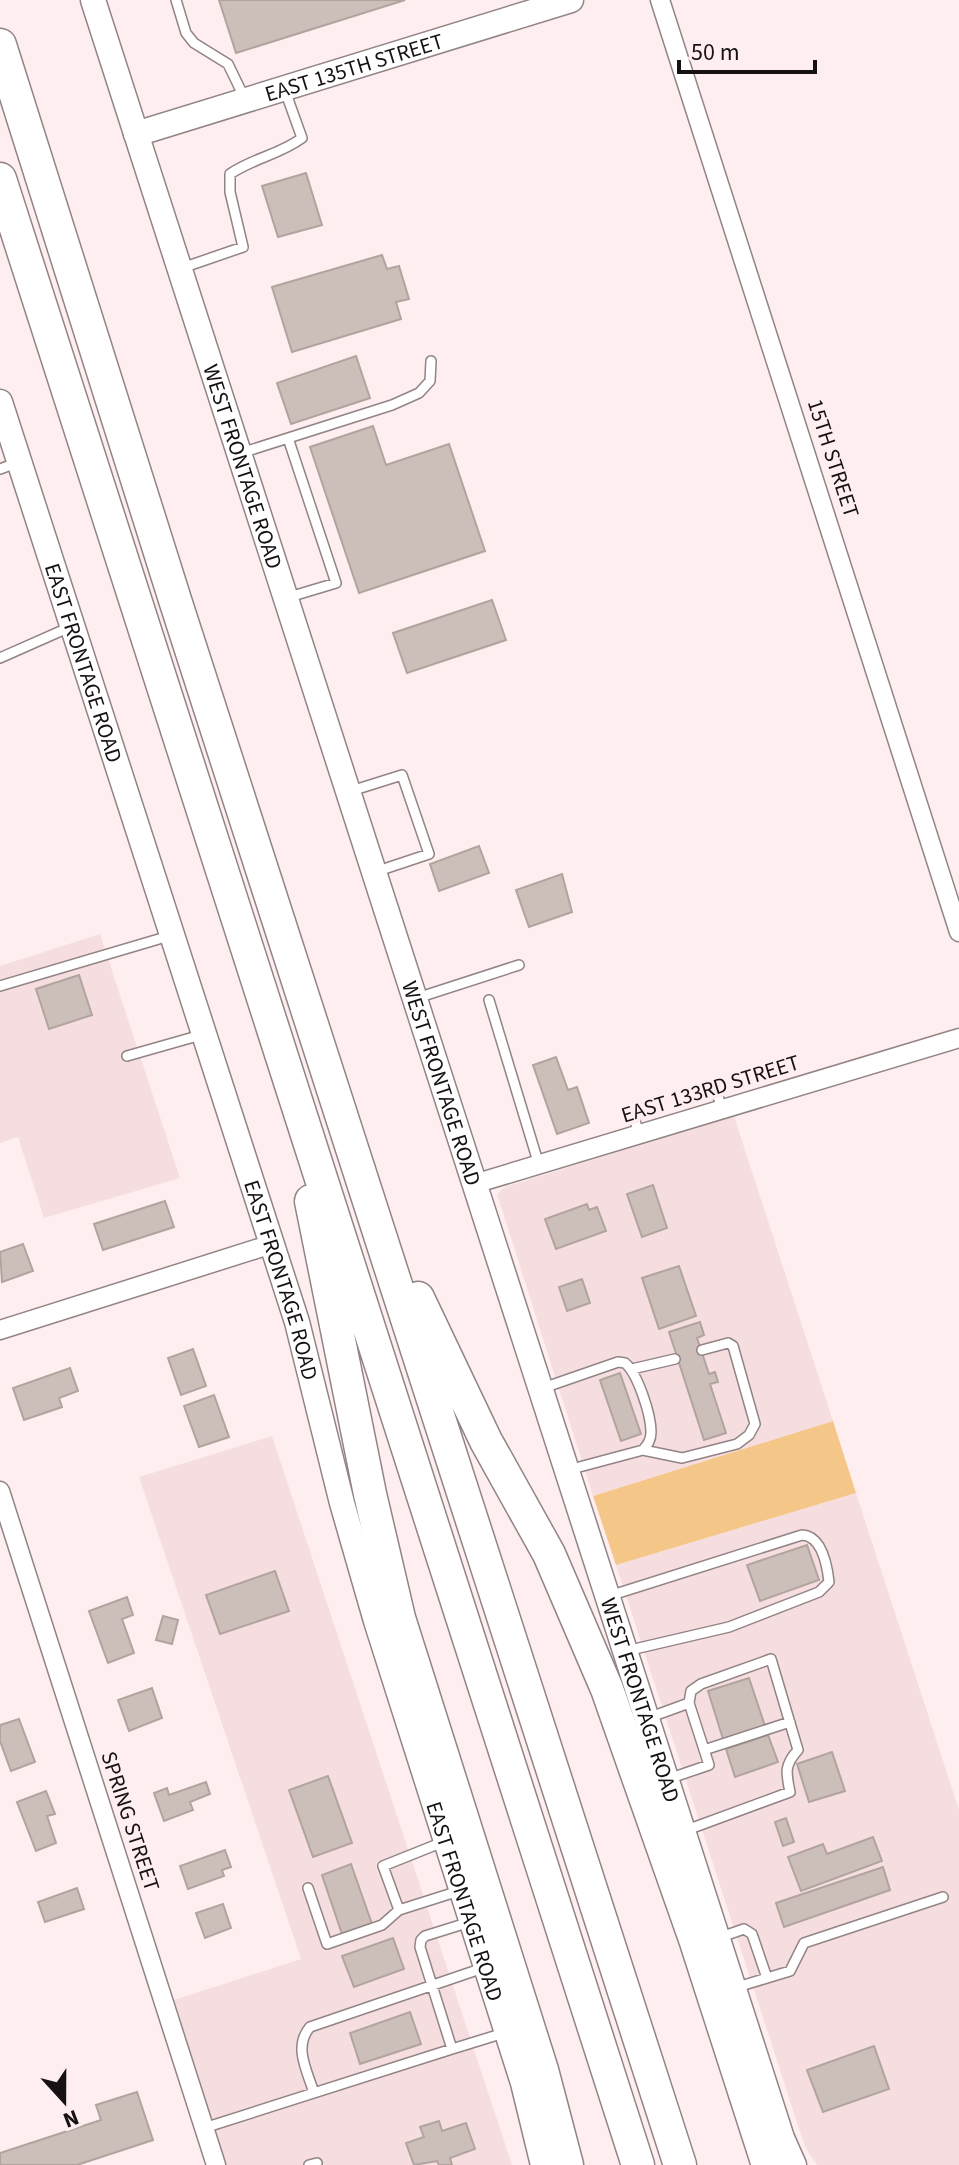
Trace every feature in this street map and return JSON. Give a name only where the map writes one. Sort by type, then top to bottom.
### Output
[{"type":"highway","points":[[0,45],[680,2165]]},
{"type":"highway","points":[[0,179],[638,2165]]},
{"type":"highway","points":[[309,1138],[311,1203],[386,1569],[420,1691],[542,2070],[567,2165]]},
{"type":"highway","points":[[363,1181],[486,1441],[549,1554],[607,1689],[696,1942],[768,2165]]},
{"type":"street","name":"WEST FRONTAGE ROAD","points":[[93,0],[782,2138],[794,2165]]},
{"type":"street","name":"EAST 135TH STREET","points":[[136,134],[571,0]]},
{"type":"street","name":"15TH STREET","points":[[660,0],[959,932]]},
{"type":"street","name":"EAST FRONTAGE ROAD","points":[[2,415],[10,465],[73,626],[297,1322],[342,1503],[376,1621],[523,2083],[543,2165]]},
{"type":"street","name":"EAST 133RD STREET","points":[[474,1184],[959,1038]]},
{"type":"street","points":[[0,1330],[272,1244]]},
{"type":"street","name":"SPRING STREET","points":[[0,1491],[216,2165]]},
{"type":"lane","points":[[176,0],[186,33],[194,43],[228,64],[245,100]]},
{"type":"lane","points":[[179,269],[243,247],[230,192],[230,174],[245,164],[286,150],[302,138],[284,88]]},
{"type":"lane","points":[[239,454],[392,405],[419,393],[430,381],[431,361]]},
{"type":"lane","points":[[285,599],[336,583],[288,438]]},
{"type":"lane","points":[[0,658],[73,626]]},
{"type":"lane","points":[[348,792],[402,775],[429,854],[373,872]]},
{"type":"lane","points":[[0,986],[172,935]]},
{"type":"lane","points":[[414,999],[519,965]]},
{"type":"lane","points":[[489,1000],[539,1165]]},
{"type":"lane","points":[[127,1056],[205,1034]]},
{"type":"lane","points":[[715,1087],[722,1109]]},
{"type":"lane","points":[[633,1113],[639,1135]]},
{"type":"lane","points":[[568,1470],[643,1450],[682,1458],[737,1444],[749,1435],[755,1424],[733,1346],[728,1343],[702,1350]]},
{"type":"lane","points":[[632,1369],[675,1359]]},
{"type":"lane","points":[[541,1388],[618,1362],[625,1363],[632,1369],[651,1430],[650,1443],[643,1450]]},
{"type":"lane","points":[[609,1596],[802,1535],[817,1540],[828,1571],[829,1582],[819,1592],[729,1627],[626,1651]]},
{"type":"lane","points":[[667,1779],[709,1765],[689,1703],[691,1691],[701,1684],[771,1659],[798,1750],[785,1770],[790,1792],[684,1831]]},
{"type":"lane","points":[[648,1718],[689,1703]]},
{"type":"lane","points":[[704,1750],[790,1722]]},
{"type":"lane","points":[[399,1910],[383,1866],[447,1841]]},
{"type":"lane","points":[[308,1888],[327,1944],[382,1925],[399,1910],[462,1890]]},
{"type":"lane","points":[[734,1988],[790,1971],[804,1943],[943,1897]]},
{"type":"lane","points":[[452,2049],[431,1986],[420,1947],[421,1940],[471,1921]]},
{"type":"lane","points":[[718,1938],[744,1929],[752,1934],[767,1978]]},
{"type":"lane","points":[[314,2093],[300,2046],[303,2035],[310,2027],[487,1967]]},
{"type":"lane","points":[[204,2128],[507,2032]]},
{"type":"shaded area","points":[[100,934],[180,1178],[44,1218],[18,1137],[0,1143],[0,966]]},
{"type":"shaded area","points":[[734,1116],[833,1421],[593,1496],[497,1194],[505,1187]]},
{"type":"shaded area","points":[[833,1421],[856,1493],[616,1565],[593,1496]]},
{"type":"shaded area","points":[[272,1436],[512,2165],[226,2165],[174,2000],[301,1959],[139,1477]]},
{"type":"shaded area","points":[[856,1493],[959,1810],[959,2165],[817,2165],[805,2147],[616,1565]]},
{"type":"building","points":[[219,0],[405,0],[236,53]]},
{"type":"building","points":[[306,173],[322,225],[278,237],[262,186]]},
{"type":"building","points":[[382,255],[387,269],[399,266],[409,299],[396,302],[401,319],[292,352],[272,287]]},
{"type":"building","points":[[356,356],[370,398],[291,424],[277,383]]},
{"type":"building","points":[[373,426],[386,465],[449,444],[485,551],[359,593],[310,447]]},
{"type":"building","points":[[492,600],[506,640],[407,673],[393,633]]},
{"type":"building","points":[[479,846],[489,873],[439,891],[430,864]]},
{"type":"building","points":[[562,874],[572,912],[529,927],[516,890]]},
{"type":"building","points":[[79,975],[92,1015],[49,1029],[36,989]]},
{"type":"building","points":[[556,1057],[568,1090],[577,1087],[589,1123],[557,1134],[533,1065]]},
{"type":"building","points":[[653,1185],[667,1228],[642,1237],[627,1194]]},
{"type":"building","points":[[165,1201],[174,1227],[103,1250],[94,1224]]},
{"type":"building","points":[[587,1204],[589,1210],[597,1207],[606,1231],[556,1249],[545,1219]]},
{"type":"building","points":[[23,1244],[33,1271],[2,1282],[0,1252]]},
{"type":"building","points":[[679,1266],[696,1316],[659,1329],[642,1278]]},
{"type":"building","points":[[582,1279],[590,1303],[567,1311],[559,1287]]},
{"type":"building","points":[[700,1322],[704,1335],[697,1338],[709,1374],[715,1372],[718,1382],[710,1384],[726,1433],[704,1440],[669,1332]]},
{"type":"building","points":[[193,1349],[206,1386],[181,1395],[168,1358]]},
{"type":"building","points":[[70,1368],[78,1391],[59,1398],[62,1407],[24,1420],[13,1388]]},
{"type":"building","points":[[620,1373],[641,1434],[621,1441],[600,1380]]},
{"type":"building","points":[[214,1395],[229,1437],[199,1447],[184,1406]]},
{"type":"building","points":[[807,1545],[819,1580],[760,1601],[747,1565]]},
{"type":"building","points":[[275,1571],[289,1611],[220,1634],[206,1595]]},
{"type":"building","points":[[127,1597],[133,1615],[122,1619],[134,1653],[108,1663],[89,1611]]},
{"type":"building","points":[[163,1616],[178,1620],[172,1644],[156,1640]]},
{"type":"building","points":[[749,1678],[765,1726],[723,1739],[708,1691]]},
{"type":"building","points":[[152,1688],[162,1718],[129,1731],[118,1700]]},
{"type":"building","points":[[19,1719],[35,1762],[11,1771],[0,1741],[0,1725]]},
{"type":"building","points":[[768,1735],[778,1762],[735,1777],[726,1749]]},
{"type":"building","points":[[832,1752],[845,1791],[809,1802],[797,1764]]},
{"type":"building","points":[[328,1776],[352,1843],[313,1857],[289,1790]]},
{"type":"building","points":[[206,1782],[210,1794],[190,1802],[193,1810],[164,1821],[154,1793],[167,1788],[169,1795]]},
{"type":"building","points":[[46,1791],[55,1814],[47,1816],[56,1843],[36,1851],[17,1802]]},
{"type":"building","points":[[786,1818],[794,1842],[783,1846],[775,1822]]},
{"type":"building","points":[[873,1837],[882,1861],[801,1891],[788,1857],[823,1844],[827,1854]]},
{"type":"building","points":[[225,1850],[231,1867],[222,1870],[224,1876],[188,1889],[180,1866]]},
{"type":"building","points":[[351,1864],[372,1924],[342,1934],[322,1875]]},
{"type":"building","points":[[883,1867],[890,1890],[784,1927],[776,1903]]},
{"type":"building","points":[[77,1888],[84,1909],[45,1922],[38,1902]]},
{"type":"building","points":[[223,1904],[231,1928],[205,1938],[196,1913]]},
{"type":"building","points":[[393,1938],[404,1969],[354,1987],[342,1956]]},
{"type":"building","points":[[410,2012],[421,2044],[360,2064],[350,2033]]},
{"type":"building","points":[[874,2046],[889,2089],[823,2112],[807,2070]]},
{"type":"building","points":[[137,2092],[153,2140],[77,2165],[0,2165],[0,2153],[101,2120],[96,2105]]},
{"type":"building","points":[[439,2121],[442,2131],[466,2123],[475,2149],[450,2158],[452,2165],[439,2165],[437,2161],[414,2165],[406,2143],[424,2137],[420,2127]]}]
